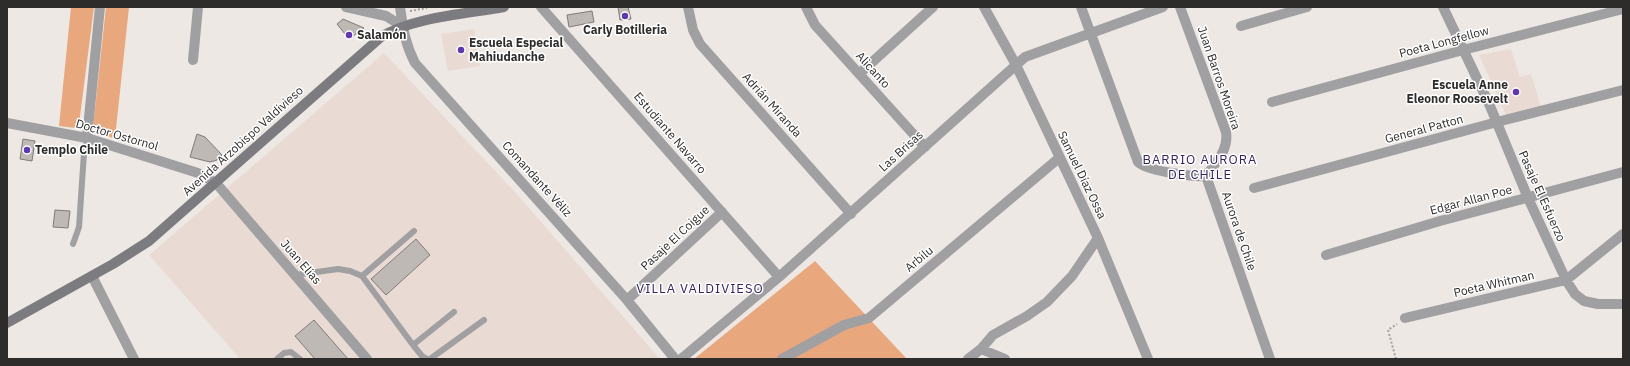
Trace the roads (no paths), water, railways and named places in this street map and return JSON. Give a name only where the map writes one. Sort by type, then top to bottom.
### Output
[{"type":"street","points":[[87,138],[100,7]]},
{"type":"street","points":[[193,60],[198,7]]},
{"type":"street","points":[[346,7],[386,16],[402,26]]},
{"type":"street","name":"Avenida Arzobispo Valdivieso","points":[[7,323],[92,276],[149,241],[371,45],[391,31],[416,22],[504,7]]},
{"type":"street","name":"Estudiante Navarro","points":[[541,7],[779,277]]},
{"type":"street","name":"Adrián Miranda","points":[[688,7],[693,30],[700,44],[851,214]]},
{"type":"street","name":"Alicanto","points":[[806,7],[815,25],[925,147]]},
{"type":"street","points":[[859,74],[933,7]]},
{"type":"street","name":"Samuel Díaz Ossa","points":[[984,7],[1016,65],[1098,238],[1148,359]]},
{"type":"street","points":[[1081,7],[1138,162],[1146,168],[1191,176],[1206,176]]},
{"type":"street","name":"Las Brisas","points":[[681,359],[779,277],[851,214],[1025,58],[1163,7]]},
{"type":"street","name":"Juan Barros Moreira","points":[[1180,7],[1226,132],[1227,143],[1225,148],[1206,176]]},
{"type":"street","points":[[1241,26],[1307,7]]},
{"type":"street","name":"Pasaje El Esfuerzo","points":[[1443,7],[1490,106],[1528,198],[1566,280],[1575,294],[1584,301],[1598,304],[1623,304]]},
{"type":"street","name":"Poeta Longfellow","points":[[1272,102],[1463,50],[1623,9]]},
{"type":"street","name":"Comandante Véliz","points":[[400,10],[407,48],[415,62],[627,300],[675,359]]},
{"type":"street","name":"General Patton","points":[[1254,188],[1496,122],[1623,90]]},
{"type":"street","name":"Doctor Ostornol","points":[[7,123],[87,138],[198,173],[216,183]]},
{"type":"street","name":"Arbilu","points":[[782,359],[844,325],[869,318],[1059,158]]},
{"type":"street","name":"Edgar Allan Poe","points":[[1326,255],[1623,172]]},
{"type":"street","name":"Aurora de Chile","points":[[1206,176],[1270,359]]},
{"type":"street","name":"Juan Elias","points":[[216,183],[365,358]]},
{"type":"street","name":"Pasaje El Coigue","points":[[627,300],[722,212]]},
{"type":"street","name":"Poeta Whitman","points":[[1404,318],[1566,280],[1623,234]]},
{"type":"street","points":[[968,359],[981,349],[993,335],[1028,316],[1047,302],[1072,276],[1098,238]]},
{"type":"street","points":[[92,276],[134,359]]},
{"type":"street","points":[[981,349],[1006,359]]},
{"type":"lane","points":[[73,244],[79,226],[84,153],[87,138]]},
{"type":"lane","points":[[362,276],[414,231]]},
{"type":"lane","points":[[295,275],[338,269],[350,271],[362,276],[413,345],[422,356],[428,359],[484,320]]},
{"type":"lane","points":[[413,345],[454,312]]},
{"type":"lane","points":[[277,359],[284,353],[291,352],[296,354],[300,359]]},
{"type":"place","name":"Carly Botilleria","points":[[625,16]]},
{"type":"place","name":"Salamón","points":[[349,35]]},
{"type":"place","name":"Escuela Especial Mahiudanche","points":[[461,50]]},
{"type":"place","name":"Escuela Anne Eleonor Roosevelt","points":[[1516,92]]},
{"type":"place","name":"Templo Chile","points":[[27,150]]},
{"type":"district","name":"BARRIO AURORA DE CHILE","points":[[1200,166]]},
{"type":"district","name":"VILLA VALDIVIESO","points":[[700,288]]}]
